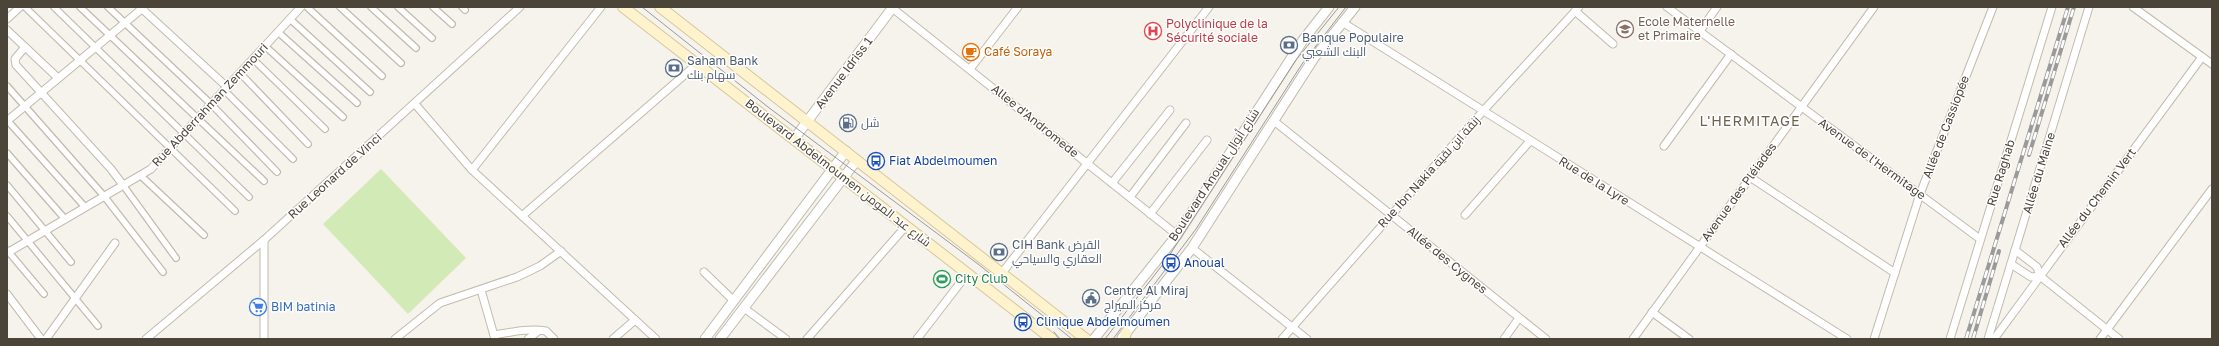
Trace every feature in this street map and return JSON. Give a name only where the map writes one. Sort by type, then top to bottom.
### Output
[{"type":"main road","name":"Boulevard Abdelmoumen شارع عبد المومن","points":[[623,7],[1052,339]]},
{"type":"main road","name":"Boulevard Abdelmoumen شارع عبد المومن","points":[[660,7],[1086,339]]},
{"type":"street","points":[[7,19],[20,7]]},
{"type":"street","points":[[25,7],[235,211]]},
{"type":"street","points":[[54,7],[249,197]]},
{"type":"street","points":[[80,7],[264,181]]},
{"type":"street","points":[[108,7],[211,104],[278,172]]},
{"type":"street","name":"Rue Abderrahman Zemmouri","points":[[8,251],[45,231],[140,175],[154,165],[301,7]]},
{"type":"street","points":[[307,7],[382,76]]},
{"type":"street","points":[[340,7],[401,63]]},
{"type":"street","points":[[371,7],[416,48]]},
{"type":"street","points":[[398,7],[432,38]]},
{"type":"street","points":[[433,7],[452,24]]},
{"type":"street","name":"Rue Leonard de Vinci","points":[[146,339],[264,240],[520,7]]},
{"type":"street","points":[[472,170],[601,7]]},
{"type":"street","name":"Avenue Idriss 1","points":[[794,139],[892,7]]},
{"type":"street","name":"Allee d'Andromede","points":[[892,7],[1177,234]]},
{"type":"street","points":[[970,70],[1018,7]]},
{"type":"street","points":[[1002,273],[1209,7]]},
{"type":"street","name":"Boulevard Anoual شارع أنوال","points":[[1124,337],[1192,248],[1314,58],[1355,7]]},
{"type":"street","name":"Avenue de l'Hermitage","points":[[1667,7],[1980,239]]},
{"type":"street","points":[[1700,31],[1717,7]]},
{"type":"street","name":"Allée de Cassiopée","points":[[1874,339],[1920,194],[1993,7]]},
{"type":"street","name":"Rue Raghab","points":[[1950,339],[2052,7]]},
{"type":"street","name":"Allée du Maine","points":[[1988,339],[2089,7]]},
{"type":"street","points":[[2133,7],[2212,64]]},
{"type":"street","points":[[84,208],[7,120],[142,8],[225,88],[293,159]]},
{"type":"street","name":"Boulevard Anoual شارع أنوال","points":[[1094,339],[1177,234],[1325,8]]},
{"type":"street","name":"Avenue des Pléiades","points":[[1632,339],[1801,107],[1871,8]]},
{"type":"street","points":[[1577,9],[1613,44]]},
{"type":"street","name":"Rue Ibn Nakia زنقة ابن نقية","points":[[1282,339],[1390,215],[1577,9]]},
{"type":"street","points":[[290,19],[370,92]]},
{"type":"street","name":"Rue de la Lyre","points":[[1342,22],[1847,339]]},
{"type":"street","points":[[7,30],[58,78]]},
{"type":"street","points":[[278,32],[357,103]]},
{"type":"street","points":[[265,46],[342,117]]},
{"type":"street","points":[[25,47],[15,59],[15,63],[111,169],[176,258]]},
{"type":"street","points":[[1664,146],[1731,54]]},
{"type":"street","name":"Allée du Chemin Vert","points":[[1994,339],[2202,57]]},
{"type":"street","points":[[253,59],[325,128]]},
{"type":"street","points":[[522,216],[697,64]]},
{"type":"street","points":[[240,73],[308,144]]},
{"type":"street","points":[[7,86],[104,196],[163,272]]},
{"type":"street","points":[[414,104],[472,170],[656,339]]},
{"type":"street","points":[[1112,183],[1170,110]]},
{"type":"street","name":"Allée des Cygnes","points":[[1274,121],[1546,339]]},
{"type":"street","points":[[1130,197],[1186,123]]},
{"type":"street","points":[[1150,214],[1207,140]]},
{"type":"street","points":[[1465,215],[1530,141]]},
{"type":"street","points":[[705,339],[846,151]]},
{"type":"street","points":[[7,152],[65,219]]},
{"type":"street","points":[[720,339],[858,160]]},
{"type":"street","points":[[140,175],[204,235]]},
{"type":"street","points":[[1750,177],[1895,273]]},
{"type":"street","points":[[7,184],[71,262]]},
{"type":"street","points":[[2100,339],[2212,189]]},
{"type":"street","points":[[7,216],[98,326]]},
{"type":"street","points":[[807,339],[906,226]]},
{"type":"street","points":[[264,240],[264,339]]},
{"type":"street","points":[[46,339],[74,298],[116,243]]},
{"type":"street","points":[[1192,248],[1308,339]]},
{"type":"street","points":[[2015,250],[2037,266],[2040,276],[2118,339]]},
{"type":"street","points":[[8,251],[44,294]]},
{"type":"street","points":[[395,339],[440,303],[481,290],[540,266],[561,251]]},
{"type":"street","points":[[2011,264],[2031,277],[2040,276]]},
{"type":"street","points":[[704,272],[734,301]]},
{"type":"street","points":[[917,339],[967,274]]},
{"type":"street","points":[[481,290],[494,337],[529,329],[537,332],[546,331],[554,339]]},
{"type":"street","points":[[7,294],[41,339]]},
{"type":"street","points":[[744,308],[786,339]]},
{"type":"street","points":[[1652,312],[1689,339]]},
{"type":"street","points":[[1504,339],[1519,318]]},
{"type":"street","points":[[613,339],[635,320]]},
{"type":"street","points":[[528,339],[537,332]]},
{"type":"green space","points":[[381,169],[466,258],[408,314],[323,224]]},
{"type":"tram line","points":[[642,7],[768,107],[978,264],[1072,339]]},
{"type":"tram line","points":[[1105,339],[1167,259],[1296,60],[1339,7]]},
{"type":"tram line","points":[[1113,339],[1196,229],[1302,64],[1346,7]]},
{"type":"tram line","points":[[1054,332],[1060,339]]},
{"type":"railway","points":[[1966,339],[2068,7]]},
{"type":"railway","points":[[2029,155],[2074,7]]},
{"type":"railway","points":[[1973,339],[1999,251]]},
{"type":"place","name":"Ecole Maternelle et Primaire","points":[[1625,29]]},
{"type":"place","name":"Polyclinique de la Sécurité sociale","points":[[1153,31]]},
{"type":"place","name":"Banque Populaire البنك الشعبي","points":[[1289,45]]},
{"type":"place","name":"Café Soraya","points":[[971,52]]},
{"type":"place","name":"Saham Bank سهام بنك","points":[[674,68]]},
{"type":"place","name":"شل","points":[[848,123]]},
{"type":"place","name":"Fiat Abdelmoumen","points":[[876,161]]},
{"type":"place","name":"CIH Bank القرض العقاري والسياحي","points":[[999,252]]},
{"type":"place","name":"Anoual","points":[[1171,263]]},
{"type":"place","name":"City Club","points":[[942,279]]},
{"type":"place","name":"Centre Al Miraj مركز الميراج","points":[[1091,298]]},
{"type":"place","name":"BIM batinia","points":[[258,307]]},
{"type":"place","name":"Clinique Abdelmoumen","points":[[1023,322]]},
{"type":"district","name":"L'HERMITAGE","points":[[1750,121]]}]
